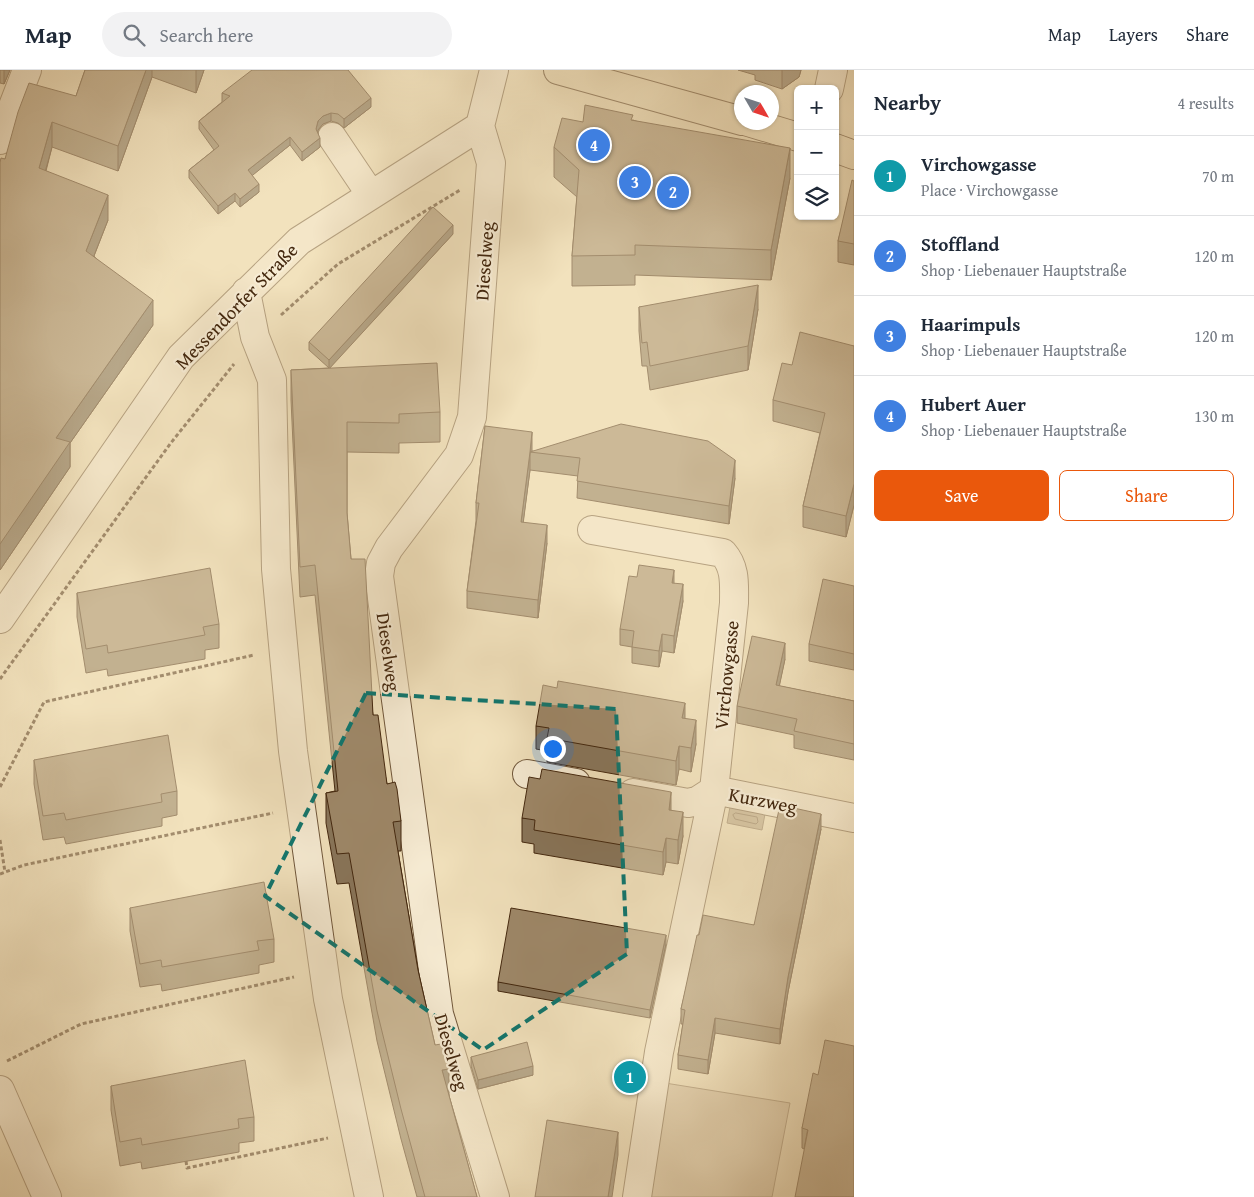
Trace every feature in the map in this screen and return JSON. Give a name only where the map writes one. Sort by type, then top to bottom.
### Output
[{"type":"main road","points":[[558,70],[734,119]]},
{"type":"main road","points":[[775,130],[794,136]]},
{"type":"main road","points":[[839,149],[854,155]]},
{"type":"street","points":[[0,140],[27,70]]},
{"type":"street","points":[[480,126],[494,70]]},
{"type":"street","points":[[830,85],[833,70]]},
{"type":"street","name":"Dieselweg","points":[[480,126],[491,163],[472,418],[459,455],[389,548],[381,563],[379,576],[439,1014],[495,1197]]},
{"type":"street","name":"Messendorfer Straße","points":[[0,619],[181,357],[299,241],[480,126]]},
{"type":"street","points":[[332,137],[371,195]]},
{"type":"street","points":[[246,292],[256,337],[272,380],[276,569],[293,751],[303,806],[328,999],[370,1197]]},
{"type":"street","name":"Virchowgasse","points":[[592,530],[723,553],[730,560],[734,574],[734,603],[714,790],[659,1052],[637,1197]]},
{"type":"street","name":"Kurzweg","points":[[527,774],[688,803],[697,801],[714,790],[854,818]]},
{"type":"street","points":[[0,1090],[47,1197]]},
{"type":"path","points":[[0,679],[170,444],[256,337],[338,264],[451,194],[490,176]]},
{"type":"path","points":[[0,787],[44,702],[284,649]]},
{"type":"path","points":[[0,874],[24,865],[303,806]]},
{"type":"path","points":[[0,840],[5,872]]},
{"type":"path","points":[[0,1065],[80,1024],[324,970]]},
{"type":"path","points":[[186,1161],[187,1168],[356,1132]]},
{"type":"highlighted area","points":[[366,693],[616,709],[627,954],[483,1050],[265,896]]},
{"type":"shaded area","points":[[665,1083],[790,1103],[772,1197],[647,1197]]},
{"type":"water","points":[[730,807],[765,814],[762,830],[727,823]]},
{"type":"building","points":[[85,70],[146,70],[118,146],[52,122],[39,168],[108,195],[86,251],[153,300],[56,438],[70,442],[0,544],[0,162],[1,158],[5,159],[18,112],[29,83],[76,96]]},
{"type":"building","points":[[252,70],[348,70],[371,98],[344,119],[338,114],[331,113],[323,116],[318,121],[316,129],[320,138],[302,152],[290,137],[248,170],[259,184],[240,199],[235,193],[218,206],[189,170],[219,146],[199,121],[230,96],[222,93]]},
{"type":"building","points":[[585,105],[633,115],[631,120],[790,148],[771,250],[635,245],[635,255],[572,256],[579,170],[554,147],[562,118],[583,122]]},
{"type":"building","points":[[852,180],[854,181],[854,244],[838,241]]},
{"type":"building","points":[[433,207],[453,225],[329,360],[309,342]]},
{"type":"building","points":[[758,285],[748,346],[650,366],[647,342],[642,343],[639,307]]},
{"type":"building","points":[[800,332],[854,346],[854,484],[846,516],[803,506],[825,413],[773,400],[782,363],[792,365]]},
{"type":"building","points":[[437,363],[440,412],[399,414],[399,423],[347,422],[347,513],[351,559],[365,559],[373,715],[378,715],[387,784],[395,782],[397,789],[401,821],[393,822],[418,970],[435,1045],[441,1044],[449,1069],[442,1070],[477,1197],[425,1197],[377,1011],[349,853],[337,854],[326,793],[338,791],[315,565],[300,567],[291,370]]},
{"type":"building","points":[[621,424],[708,441],[735,460],[729,506],[577,481],[580,458],[530,452]]},
{"type":"building","points":[[485,426],[532,432],[521,522],[547,525],[538,600],[467,591],[479,503],[476,503]]},
{"type":"building","points":[[639,565],[674,570],[672,583],[683,584],[674,636],[662,634],[659,651],[632,647],[634,631],[620,629],[629,576],[637,577]]},
{"type":"building","points":[[210,568],[219,624],[203,627],[205,635],[108,653],[107,645],[86,649],[77,593]]},
{"type":"building","points":[[823,579],[854,586],[854,654],[809,644]]},
{"type":"building","points":[[752,636],[785,643],[776,685],[854,701],[854,744],[794,731],[797,719],[737,706]]},
{"type":"building","points":[[558,681],[685,703],[682,718],[696,720],[691,748],[679,746],[676,761],[547,738],[549,728],[536,726],[543,685],[557,688]]},
{"type":"building","points":[[168,735],[177,791],[161,794],[162,802],[66,820],[64,813],[43,816],[34,760]]},
{"type":"building","points":[[542,769],[671,792],[669,810],[683,812],[678,840],[666,838],[663,852],[534,830],[535,820],[522,818],[529,777],[540,779]]},
{"type":"building","points":[[780,805],[821,814],[788,977],[780,1029],[715,1018],[708,1060],[678,1055],[685,1010],[681,1009],[703,915],[754,925]]},
{"type":"building","points":[[264,882],[274,939],[257,941],[259,950],[162,967],[161,960],[140,964],[130,908]]},
{"type":"building","points":[[511,908],[666,935],[650,1010],[498,982]]},
{"type":"building","points":[[825,1040],[854,1046],[854,1197],[795,1197],[808,1130],[802,1128],[813,1073],[818,1075]]},
{"type":"building","points":[[527,1042],[533,1066],[478,1080],[471,1057]]},
{"type":"building","points":[[245,1060],[254,1117],[238,1119],[239,1128],[142,1145],[141,1138],[120,1142],[111,1086]]},
{"type":"building","points":[[547,1120],[618,1132],[608,1197],[535,1197]]},
{"type":"place","name":"Hubert Auer","points":[[594,145]]},
{"type":"place","name":"Haarimpuls","points":[[635,182]]},
{"type":"place","name":"Stoffland","points":[[673,192]]},
{"type":"place","name":"Virchowgasse","points":[[630,1077]]}]
